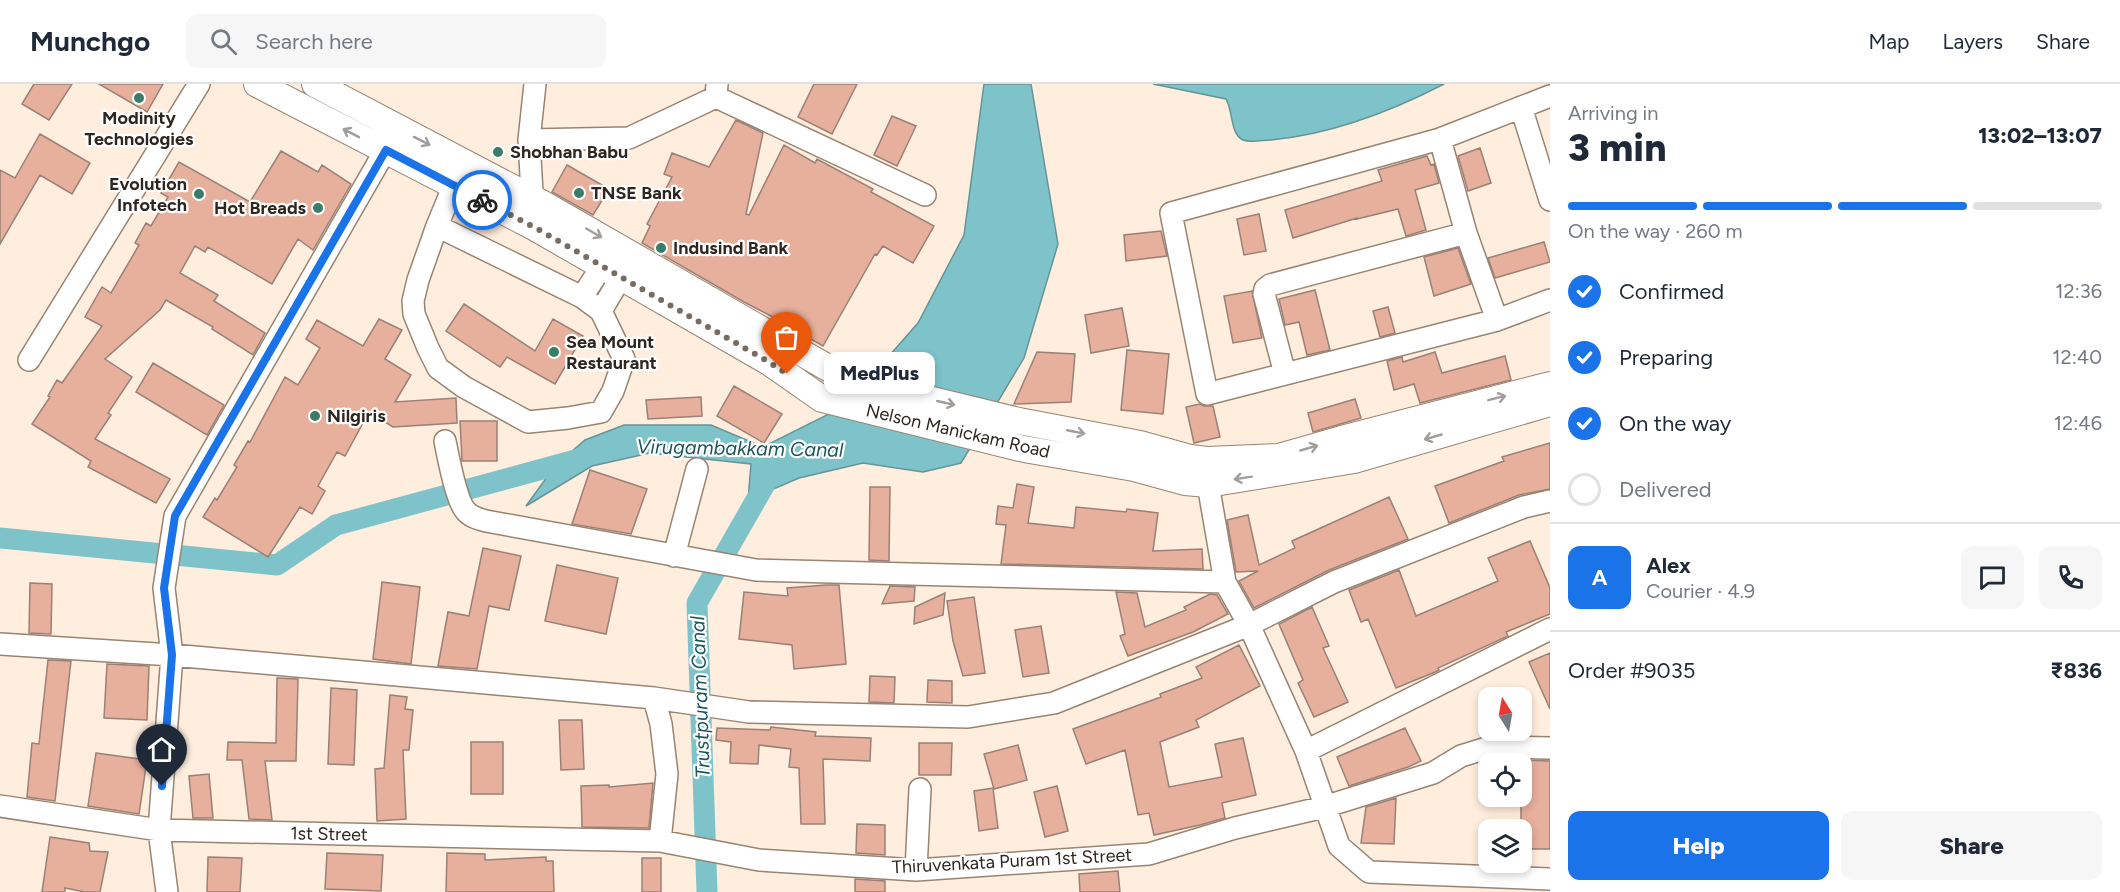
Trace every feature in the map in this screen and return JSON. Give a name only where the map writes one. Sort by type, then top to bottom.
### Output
[{"type":"main road","name":"Nelson Manickam Road","points":[[257,84],[532,199],[849,380],[1019,421],[1140,444],[1190,458],[1207,460],[1279,457],[1348,436],[1550,384]]},
{"type":"main road","name":"Nelson Manickam Road","points":[[315,84],[454,186],[534,227],[769,362],[822,399],[1024,449],[1134,468],[1185,482],[1208,484],[1354,460],[1550,404]]},
{"type":"street","points":[[29,360],[199,84]]},
{"type":"street","points":[[534,227],[529,140],[535,84]]},
{"type":"street","points":[[529,140],[629,138],[717,91],[925,195]]},
{"type":"street","points":[[1550,96],[1440,139],[1171,213],[1207,394],[1497,320],[1550,300]]},
{"type":"street","points":[[1521,107],[1549,191]]},
{"type":"street","points":[[167,892],[159,830],[172,655],[164,588],[175,516],[392,139]]},
{"type":"street","points":[[1440,139],[1466,233],[1497,320]]},
{"type":"street","points":[[438,226],[582,297],[601,311],[624,358],[613,391],[601,412],[528,422],[464,387],[438,368],[414,314],[413,301],[418,280],[438,226],[454,186]]},
{"type":"street","points":[[1285,374],[1264,294],[1265,289],[1270,285],[1466,233]]},
{"type":"street","points":[[582,297],[611,271]]},
{"type":"street","points":[[601,311],[611,271]]},
{"type":"street","points":[[445,441],[464,509],[470,515],[486,521],[674,556],[756,570],[1225,582]]},
{"type":"street","points":[[674,556],[697,469]]},
{"type":"street","points":[[1208,484],[1225,582],[1249,625],[1306,751],[1339,846],[1369,872],[1550,879]]},
{"type":"street","points":[[0,644],[172,655],[654,698],[749,712],[968,717],[1043,705],[1065,698],[1249,625],[1334,582],[1524,507],[1550,501]]},
{"type":"street","points":[[1306,751],[1550,629]]},
{"type":"street","points":[[654,698],[661,723],[667,774],[660,841]]},
{"type":"street","name":"Thiruvenkata Puram 1st Street","points":[[660,841],[759,860],[916,870],[1149,854],[1235,828],[1324,807],[1433,773],[1461,756],[1490,747],[1550,748]]},
{"type":"street","points":[[916,870],[920,789]]},
{"type":"street","name":"1st Street","points":[[0,806],[159,830],[660,841]]},
{"type":"water","points":[[984,84],[1031,84],[1058,244],[1024,358],[961,463],[923,472],[863,463],[799,478],[748,500],[751,464],[650,453],[592,466],[526,506],[555,466],[585,440],[624,425],[711,425],[763,447],[845,406],[918,323],[964,235]]},
{"type":"water","points":[[1153,84],[1444,84],[1403,104],[1338,127],[1294,137],[1246,141],[1236,133],[1226,99]]},
{"type":"building","points":[[34,84],[72,84],[49,120],[22,104]]},
{"type":"building","name":"Modinity Technologies","points":[[99,84],[163,84],[147,112]]},
{"type":"building","points":[[814,84],[857,84],[832,134],[798,117]]},
{"type":"building","points":[[892,116],[916,126],[897,166],[874,155]]},
{"type":"building","points":[[736,120],[763,133],[746,214],[749,215],[784,145],[815,163],[817,159],[873,189],[871,192],[934,226],[913,263],[883,246],[877,255],[875,254],[823,346],[642,243],[650,226],[647,224],[672,177],[664,174],[672,153],[709,167]]},
{"type":"building","points":[[40,134],[90,163],[72,194],[40,175],[0,244],[0,170],[15,178]]},
{"type":"building","points":[[1480,148],[1491,183],[1468,191],[1458,156]]},
{"type":"building","points":[[281,151],[318,172],[322,165],[351,184],[313,250],[298,239],[272,284],[208,247],[205,252],[195,246],[180,273],[218,295],[214,301],[265,333],[253,355],[212,329],[213,327],[166,300],[160,310],[105,359],[132,377],[108,413],[111,415],[95,439],[170,479],[156,503],[88,467],[91,461],[32,424],[50,397],[48,396],[57,380],[62,383],[102,326],[85,317],[102,287],[111,293],[139,245],[135,243],[146,223],[151,226],[168,197],[161,193],[179,162],[250,202]]},
{"type":"building","points":[[1427,156],[1431,165],[1434,164],[1439,183],[1415,190],[1426,230],[1406,236],[1398,209],[1357,218],[1293,238],[1285,210],[1382,181],[1378,170]]},
{"type":"building","name":"TNSE Bank","points":[[567,165],[609,189],[593,215],[552,192]]},
{"type":"building","points":[[1259,214],[1266,251],[1244,255],[1237,219]]},
{"type":"building","points":[[1161,231],[1167,256],[1126,261],[1124,235]]},
{"type":"building","points":[[1544,242],[1550,262],[1495,278],[1488,258]]},
{"type":"building","points":[[1458,248],[1471,284],[1434,296],[1424,257]]},
{"type":"building","points":[[1315,290],[1330,350],[1307,355],[1299,322],[1285,325],[1279,299]]},
{"type":"building","points":[[1252,291],[1262,338],[1233,343],[1224,296]]},
{"type":"building","points":[[464,304],[535,351],[553,319],[583,336],[555,384],[507,357],[500,367],[446,331]]},
{"type":"building","points":[[1388,307],[1395,333],[1380,337],[1373,311]]},
{"type":"building","points":[[1122,308],[1129,346],[1091,353],[1085,315]]},
{"type":"building","points":[[379,319],[402,330],[385,359],[411,375],[395,402],[456,398],[457,423],[393,427],[369,412],[345,456],[337,452],[318,486],[325,491],[312,514],[300,507],[268,557],[203,517],[215,498],[217,500],[237,467],[234,465],[248,441],[250,442],[285,377],[298,385],[320,348],[306,339],[317,320],[363,346]]},
{"type":"building","points":[[1127,350],[1169,354],[1163,414],[1121,410]]},
{"type":"building","points":[[1037,352],[1075,354],[1071,402],[1014,404]]},
{"type":"building","points":[[1435,352],[1442,373],[1505,356],[1511,380],[1420,403],[1414,384],[1394,390],[1387,361],[1402,357],[1403,362]]},
{"type":"building","points":[[153,363],[224,405],[207,435],[136,392]]},
{"type":"building","points":[[734,386],[782,414],[764,443],[717,416]]},
{"type":"building","points":[[701,397],[702,416],[648,419],[646,400]]},
{"type":"building","points":[[1355,399],[1361,418],[1313,432],[1308,413]]},
{"type":"building","points":[[1200,404],[1213,406],[1220,437],[1194,443],[1186,407]]},
{"type":"building","points":[[460,421],[497,421],[497,461],[462,461]]},
{"type":"building","points":[[1550,443],[1550,489],[1519,495],[1449,523],[1435,486],[1504,461],[1502,457]]},
{"type":"building","points":[[590,470],[647,489],[631,534],[572,524]]},
{"type":"building","points":[[1017,484],[1034,487],[1028,523],[1074,528],[1076,507],[1158,513],[1153,551],[1202,549],[1203,569],[1001,564],[1006,525],[996,524],[998,506],[1013,508]]},
{"type":"building","points":[[870,487],[890,487],[889,561],[869,560]]},
{"type":"building","points":[[1389,497],[1408,539],[1329,570],[1254,608],[1239,581],[1258,571],[1236,572],[1227,520],[1248,515],[1259,565],[1295,548],[1292,541]]},
{"type":"building","points":[[1530,541],[1550,588],[1550,614],[1506,632],[1508,636],[1438,668],[1439,670],[1435,672],[1396,688],[1368,619],[1361,622],[1349,590],[1399,570],[1416,616],[1498,581],[1488,558]]},
{"type":"building","points":[[483,548],[521,556],[509,610],[489,606],[477,669],[438,666],[448,612],[469,616]]},
{"type":"building","points":[[557,565],[618,578],[606,634],[545,621]]},
{"type":"building","points":[[382,582],[420,587],[411,664],[373,659]]},
{"type":"building","points":[[30,583],[52,584],[51,634],[29,633]]},
{"type":"building","points":[[839,585],[846,664],[794,669],[792,645],[739,639],[744,592],[788,596],[787,588]]},
{"type":"building","points":[[890,586],[915,587],[914,601],[882,604]]},
{"type":"building","points":[[1116,592],[1137,593],[1145,627],[1186,610],[1184,607],[1210,594],[1217,595],[1228,614],[1193,632],[1128,656],[1120,636],[1125,634]]},
{"type":"building","points":[[945,593],[943,615],[914,624],[915,607]]},
{"type":"building","points":[[974,597],[985,673],[963,676],[953,641],[947,601]]},
{"type":"building","points":[[1312,607],[1329,646],[1323,648],[1348,702],[1314,717],[1298,683],[1303,680],[1279,624]]},
{"type":"building","points":[[1041,626],[1049,673],[1023,677],[1015,630]]},
{"type":"building","points":[[1239,645],[1260,686],[1196,720],[1199,727],[1160,742],[1169,787],[1222,777],[1215,744],[1243,738],[1256,795],[1222,803],[1225,818],[1154,835],[1149,813],[1138,815],[1125,750],[1086,764],[1073,729],[1161,697],[1160,694],[1202,678],[1196,667]]},
{"type":"building","points":[[1550,653],[1550,709],[1529,662]]},
{"type":"building","points":[[48,660],[71,661],[55,801],[27,797],[32,743],[39,744]]},
{"type":"building","points":[[107,664],[149,666],[147,720],[104,718]]},
{"type":"building","points":[[870,676],[895,677],[894,703],[869,702]]},
{"type":"building","points":[[277,678],[298,679],[296,761],[265,761],[272,820],[249,819],[242,760],[227,760],[228,742],[276,743]]},
{"type":"building","points":[[928,680],[952,681],[952,703],[927,702]]},
{"type":"building","points":[[331,688],[357,690],[354,765],[328,764]]},
{"type":"building","points":[[390,695],[407,697],[405,709],[413,710],[409,750],[403,750],[406,819],[377,821],[375,769],[384,768]]},
{"type":"building","points":[[559,720],[582,720],[584,769],[561,770]]},
{"type":"building","points":[[771,727],[816,732],[815,736],[871,738],[870,761],[823,759],[825,824],[801,824],[799,768],[789,767],[791,749],[759,745],[758,764],[730,763],[731,742],[716,740],[717,728],[770,730]]},
{"type":"building","points":[[1405,728],[1421,761],[1349,786],[1337,757]]},
{"type":"building","points":[[471,742],[503,742],[503,794],[471,794]]},
{"type":"building","points":[[919,743],[952,743],[951,775],[919,775]]},
{"type":"building","points":[[1018,745],[1027,780],[994,789],[984,754]]},
{"type":"building","points":[[96,753],[147,760],[139,814],[88,806]]},
{"type":"building","points":[[1532,760],[1550,761],[1550,849],[1532,849],[1532,819],[1521,819],[1521,807],[1532,807]]},
{"type":"building","points":[[209,774],[213,818],[193,818],[189,776]]},
{"type":"building","points":[[653,783],[649,828],[582,827],[581,786],[609,785],[609,787]]},
{"type":"building","points":[[1057,786],[1068,831],[1045,837],[1034,792]]},
{"type":"building","points":[[993,788],[998,828],[979,831],[974,791]]},
{"type":"building","points":[[1396,798],[1394,844],[1361,843],[1366,807]]},
{"type":"building","points":[[857,824],[885,825],[885,855],[856,853]]},
{"type":"building","points":[[50,837],[89,843],[90,851],[108,852],[100,892],[65,888],[65,892],[42,892]]},
{"type":"building","points":[[327,853],[383,855],[381,891],[325,889]]},
{"type":"building","points":[[447,853],[485,854],[485,860],[546,857],[546,861],[553,861],[554,892],[446,892]]},
{"type":"building","points":[[208,857],[242,858],[240,892],[207,892]]},
{"type":"building","points":[[642,858],[661,858],[661,892],[642,892]]},
{"type":"building","points":[[1118,871],[1120,892],[1080,892],[1079,874]]},
{"type":"building","points":[[855,879],[885,881],[885,892],[855,892]]},
{"type":"waterway","name":"Virugambakkam Canal","points":[[0,538],[277,565],[336,525],[583,458]]},
{"type":"waterway","name":"Trustpuram Canal","points":[[707,892],[697,603],[772,472]]},
{"type":"way so far","points":[[482,200],[534,227],[787,374]]},
{"type":"place","name":"Modinity Technologies","points":[[139,98]]},
{"type":"place","name":"Shobhan Babu","points":[[498,152]]},
{"type":"place","name":"TNSE Bank","points":[[579,193]]},
{"type":"place","name":"Evolution Infotech","points":[[199,194]]},
{"type":"place","name":"Hot Breads","points":[[318,208]]},
{"type":"place","name":"Indusind Bank","points":[[661,248]]},
{"type":"place","name":"Sea Mount Restaurant","points":[[554,352]]},
{"type":"place","name":"MedPlus","points":[[787,374]]},
{"type":"place","name":"Nilgiris","points":[[315,416]]},
{"type":"route","points":[[162,786],[172,655],[164,588],[175,516],[386,150],[482,200]]}]
